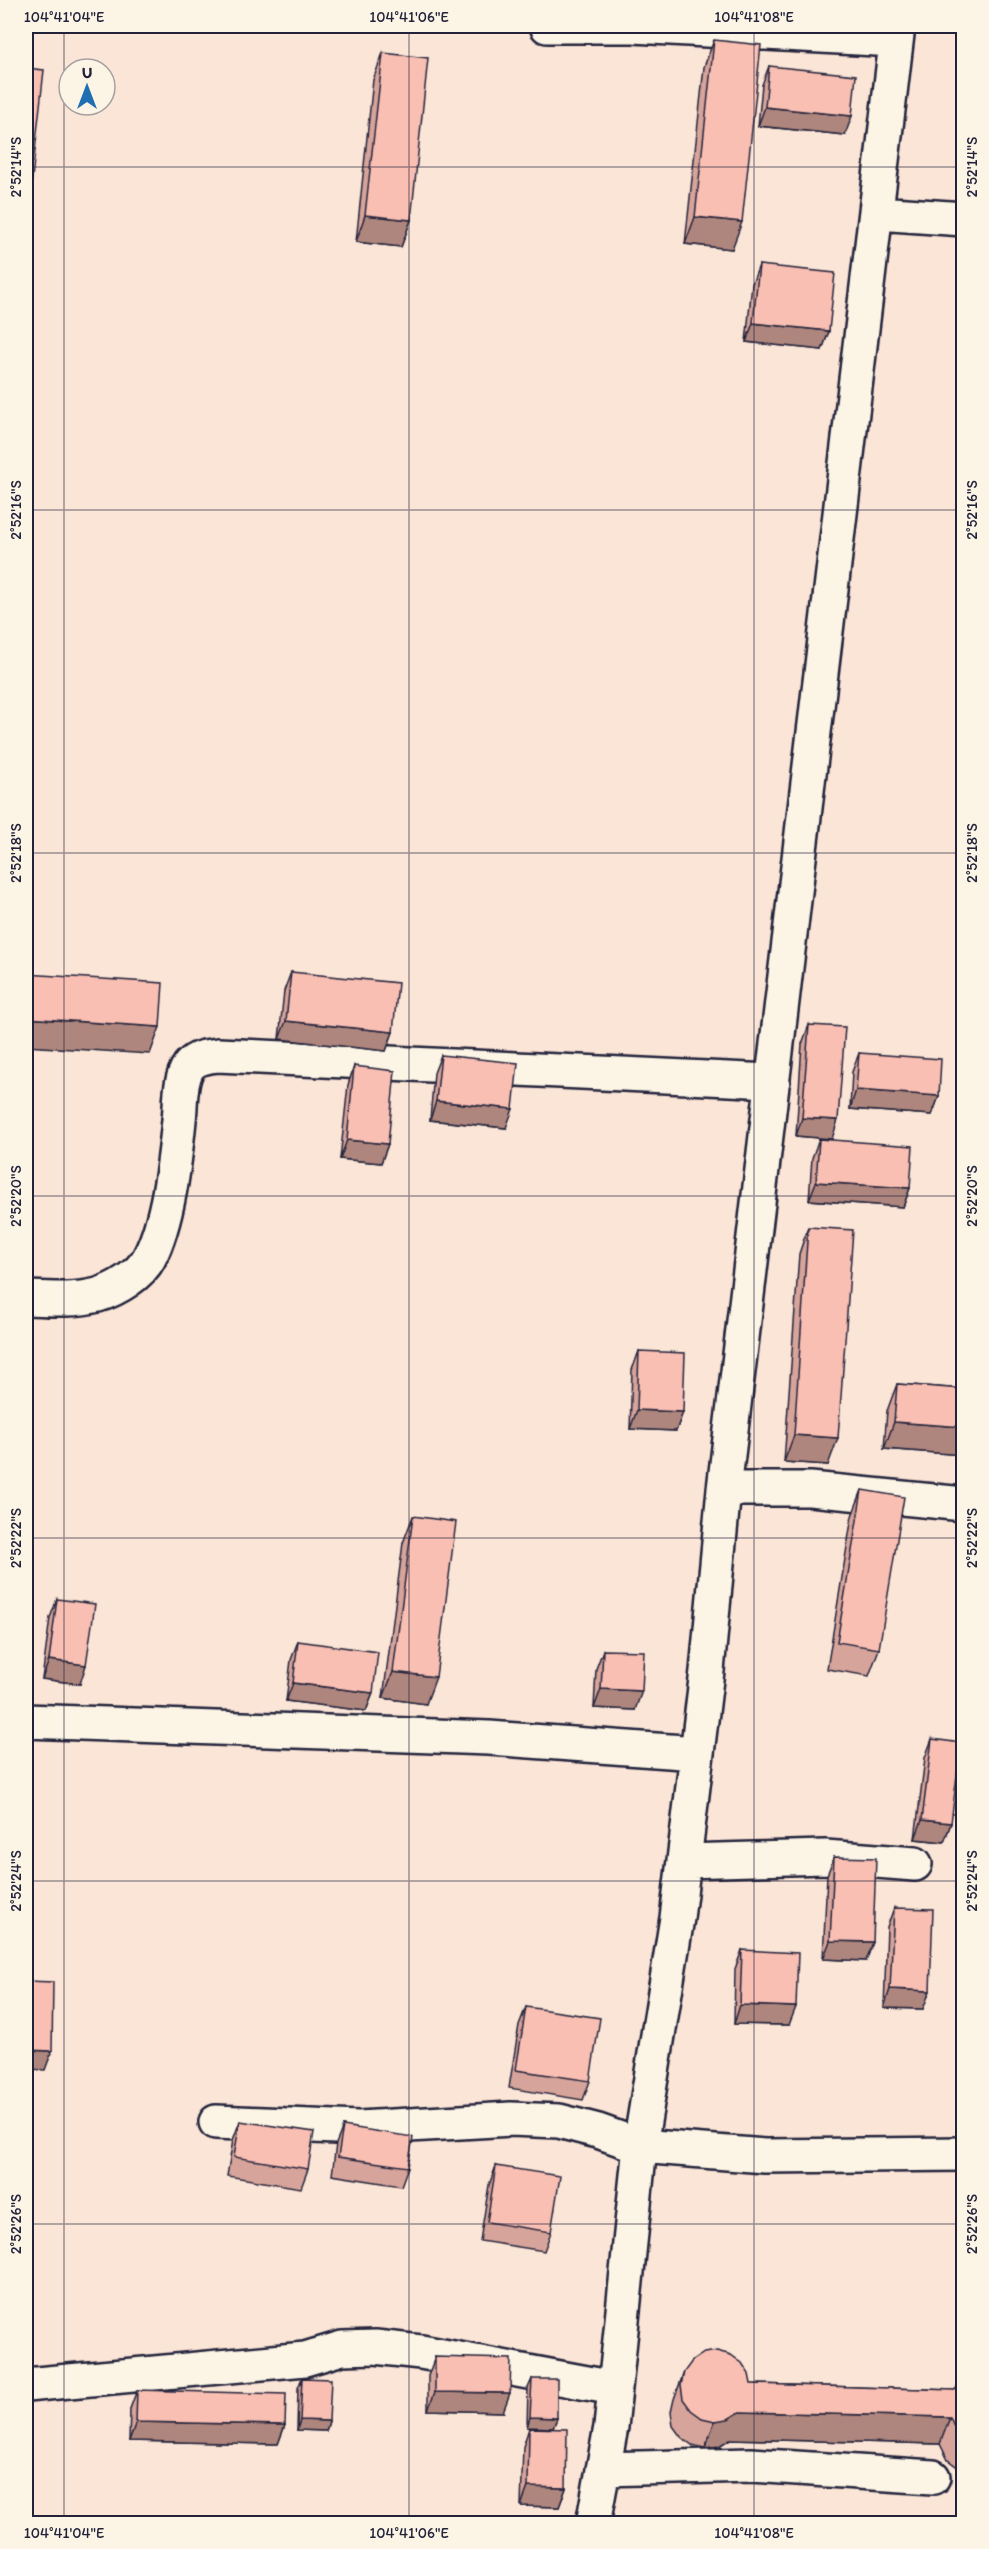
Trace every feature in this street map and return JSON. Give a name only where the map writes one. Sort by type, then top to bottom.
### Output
[{"type":"street","points":[[547,26],[897,33],[724,1489],[707,1671],[684,1861],[640,2146],[614,2388],[593,2523]]},
{"type":"street","points":[[877,213],[963,219]]},
{"type":"street","points":[[26,1298],[56,1300],[98,1295],[128,1281],[148,1260],[160,1229],[176,1151],[183,1078],[190,1065],[202,1057],[218,1055],[773,1081]]},
{"type":"street","points":[[724,1489],[810,1489],[963,1504]]},
{"type":"street","points":[[26,1721],[489,1738],[697,1753]]},
{"type":"street","points":[[684,1861],[825,1857],[915,1864]]},
{"type":"street","points":[[216,2122],[359,2128],[511,2119],[559,2121],[598,2131],[640,2146],[765,2156],[963,2154]]},
{"type":"street","points":[[26,2385],[294,2360],[342,2348],[375,2347],[421,2352],[614,2388]]},
{"type":"street","points":[[603,2469],[752,2465],[933,2477]]},
{"type":"building","points":[[714,40],[761,45],[742,222],[695,217]]},
{"type":"building","points":[[383,53],[428,58],[411,220],[365,215]]},
{"type":"building","points":[[769,66],[856,75],[852,116],[765,107]]},
{"type":"building","points":[[26,68],[44,70],[28,214],[26,213]]},
{"type":"building","points":[[759,265],[835,273],[829,331],[753,323]]},
{"type":"building","points":[[291,972],[398,983],[393,1032],[286,1021]]},
{"type":"building","points":[[26,974],[163,983],[160,1027],[26,1018]]},
{"type":"building","points":[[809,1025],[845,1027],[838,1120],[802,1118]]},
{"type":"building","points":[[859,1053],[941,1059],[939,1096],[856,1090]]},
{"type":"building","points":[[441,1055],[518,1063],[513,1109],[436,1101]]},
{"type":"building","points":[[354,1066],[395,1071],[388,1144],[347,1140]]},
{"type":"building","points":[[819,1139],[913,1146],[910,1188],[816,1182]]},
{"type":"building","points":[[808,1227],[853,1230],[838,1438],[794,1435]]},
{"type":"building","points":[[639,1351],[685,1353],[683,1412],[637,1410]]},
{"type":"building","points":[[897,1384],[963,1389],[963,1427],[894,1422]]},
{"type":"building","points":[[862,1490],[904,1497],[879,1649],[837,1642]]},
{"type":"building","points":[[413,1516],[456,1522],[436,1677],[393,1672]]},
{"type":"building","points":[[57,1599],[95,1604],[86,1665],[49,1660]]},
{"type":"building","points":[[298,1641],[378,1652],[373,1693],[293,1683]]},
{"type":"building","points":[[603,1650],[644,1651],[642,1691],[601,1689]]},
{"type":"building","points":[[932,1739],[961,1743],[951,1823],[922,1820]]},
{"type":"building","points":[[834,1857],[876,1858],[873,1942],[830,1941]]},
{"type":"building","points":[[894,1908],[933,1909],[930,1991],[890,1989]]},
{"type":"building","points":[[742,1950],[798,1953],[796,2007],[740,2005]]},
{"type":"building","points":[[26,1981],[53,1982],[52,2051],[26,2050]]},
{"type":"building","points":[[526,2007],[600,2018],[590,2081],[516,2070]]},
{"type":"building","points":[[240,2121],[314,2132],[308,2169],[234,2157]]},
{"type":"building","points":[[343,2126],[413,2137],[408,2167],[338,2157]]},
{"type":"building","points":[[496,2166],[560,2176],[551,2232],[487,2222]]},
{"type":"building","points":[[717,2351],[731,2355],[742,2363],[749,2374],[751,2384],[955,2390],[963,2380],[963,2438],[957,2433],[950,2417],[740,2412],[728,2419],[715,2421],[702,2418],[691,2410],[683,2399],[681,2385],[684,2372],[692,2361],[704,2353]]},
{"type":"building","points":[[435,2357],[511,2359],[510,2393],[435,2392]]},
{"type":"building","points":[[302,2378],[331,2379],[329,2421],[300,2420]]},
{"type":"building","points":[[532,2379],[557,2379],[557,2418],[530,2417]]},
{"type":"building","points":[[137,2390],[286,2394],[285,2425],[136,2422]]},
{"type":"building","points":[[529,2428],[567,2429],[566,2488],[528,2487]]}]
